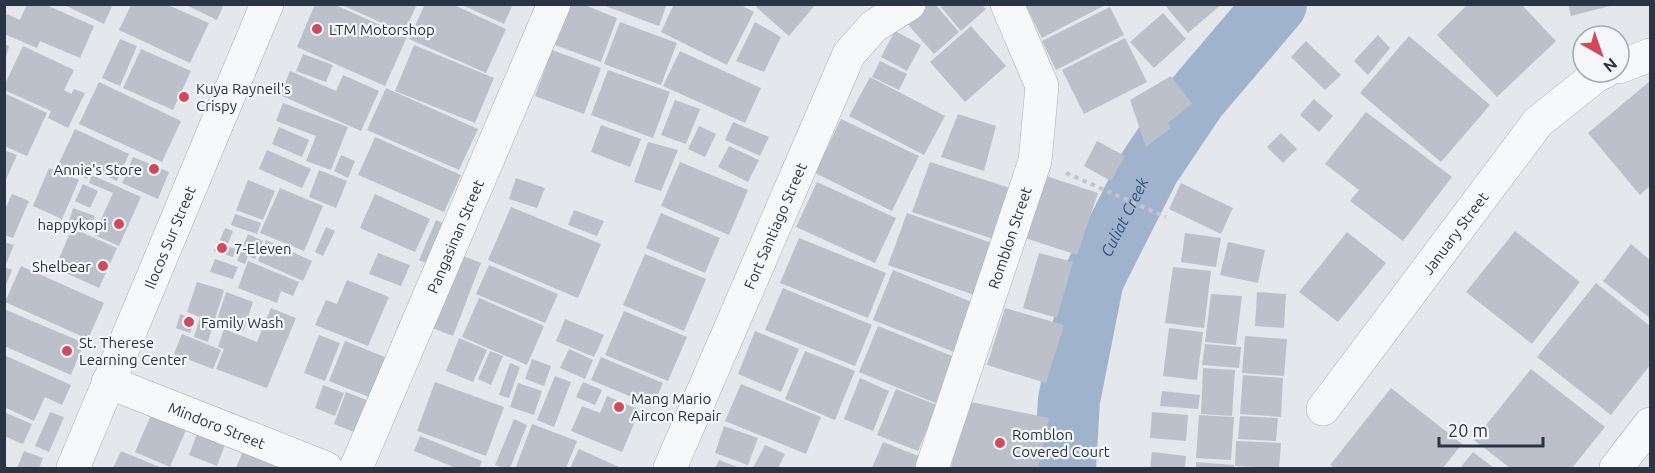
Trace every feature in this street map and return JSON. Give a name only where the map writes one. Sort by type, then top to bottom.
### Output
[{"type":"street","name":"Ilocos Sur Street","points":[[73,468],[267,4]]},
{"type":"street","name":"Pangasinan Street","points":[[356,468],[554,4]]},
{"type":"street","name":"Fort Santiago Street","points":[[670,468],[849,54],[874,26],[909,4]]},
{"type":"street","name":"Romblon Street","points":[[932,468],[1035,161],[1042,86],[1007,4]]},
{"type":"street","points":[[1631,62],[1650,55]]},
{"type":"street","name":"January Street","points":[[1323,409],[1538,122],[1586,84]]},
{"type":"street","name":"Mindoro Street","points":[[108,382],[326,468]]},
{"type":"street","points":[[1616,468],[1650,424]]},
{"type":"path","points":[[1069,174],[1166,217]]},
{"type":"building","points":[[27,4],[44,4],[94,26],[80,58],[40,41],[37,48],[4,34],[4,20],[7,14],[20,20]]},
{"type":"building","points":[[62,4],[113,4],[104,24]]},
{"type":"building","points":[[184,4],[224,4],[217,20]]},
{"type":"building","points":[[315,4],[333,4],[407,37],[385,86],[297,47]]},
{"type":"building","points":[[340,4],[417,4],[404,33]]},
{"type":"building","points":[[425,4],[452,4],[506,29],[486,73],[409,39]]},
{"type":"building","points":[[460,4],[513,4],[504,24]]},
{"type":"building","points":[[570,4],[582,4],[617,18],[601,62],[555,45]]},
{"type":"building","points":[[600,4],[667,4],[659,26]]},
{"type":"building","points":[[674,4],[739,4],[754,12],[727,65],[661,32]]},
{"type":"building","points":[[758,4],[816,4],[789,36],[756,7]]},
{"type":"building","points":[[920,4],[935,4],[959,32],[934,54],[903,19]]},
{"type":"building","points":[[944,4],[981,4],[986,9],[961,31],[941,7]]},
{"type":"building","points":[[1025,4],[1107,4],[1042,38]]},
{"type":"building","points":[[1164,4],[1222,4],[1188,33]]},
{"type":"building","points":[[1468,4],[1521,4],[1556,41],[1497,97],[1437,35]]},
{"type":"building","points":[[1568,4],[1614,4],[1614,5],[1571,16]]},
{"type":"building","points":[[131,5],[168,5],[209,23],[190,63],[119,30]]},
{"type":"building","points":[[1110,7],[1124,35],[1056,70],[1042,41]]},
{"type":"building","points":[[1163,13],[1186,39],[1154,68],[1130,42]]},
{"type":"building","points":[[620,22],[677,43],[661,85],[604,64]]},
{"type":"building","points":[[755,22],[781,37],[764,72],[736,61]]},
{"type":"building","points":[[971,26],[1006,66],[965,102],[930,62]]},
{"type":"building","points":[[895,31],[921,45],[907,71],[881,57]]},
{"type":"building","points":[[1378,35],[1390,48],[1368,75],[1354,61]]},
{"type":"building","points":[[1409,36],[1490,105],[1441,162],[1360,93]]},
{"type":"building","points":[[1125,38],[1147,82],[1084,114],[1062,70]]},
{"type":"building","points":[[120,39],[137,46],[120,86],[102,78]]},
{"type":"building","points":[[1306,41],[1341,75],[1325,90],[1291,57]]},
{"type":"building","points":[[4,44],[9,46],[5,61],[4,61]]},
{"type":"building","points":[[414,45],[494,78],[475,123],[395,91]]},
{"type":"building","points":[[23,46],[74,70],[64,90],[71,94],[74,89],[85,93],[68,128],[48,118],[51,111],[4,90]]},
{"type":"building","points":[[141,49],[191,71],[173,110],[123,88]]},
{"type":"building","points":[[552,50],[601,68],[584,114],[535,96]]},
{"type":"building","points":[[680,51],[761,88],[745,123],[663,86]]},
{"type":"building","points":[[303,54],[333,65],[326,82],[296,71]]},
{"type":"building","points":[[880,61],[907,74],[899,90],[872,77]]},
{"type":"building","points":[[608,70],[670,92],[653,138],[591,115]]},
{"type":"building","points":[[290,71],[336,91],[343,75],[379,91],[361,131],[280,95]]},
{"type":"building","points":[[1171,76],[1192,104],[1168,123],[1171,128],[1146,147],[1130,100]]},
{"type":"building","points":[[870,77],[945,116],[924,155],[849,116]]},
{"type":"building","points":[[1650,81],[1650,186],[1640,195],[1588,133]]},
{"type":"building","points":[[99,82],[181,121],[162,162],[79,124]]},
{"type":"building","points":[[386,88],[478,129],[459,170],[367,130]]},
{"type":"building","points":[[4,93],[47,113],[27,156],[4,146]]},
{"type":"building","points":[[1314,99],[1333,116],[1319,132],[1300,115]]},
{"type":"building","points":[[675,100],[700,109],[686,144],[661,135]]},
{"type":"building","points":[[283,103],[348,127],[331,170],[306,161],[316,136],[276,121]]},
{"type":"building","points":[[1366,112],[1452,177],[1403,241],[1350,201],[1359,190],[1325,164]]},
{"type":"building","points":[[958,114],[996,126],[984,171],[941,157]]},
{"type":"building","points":[[841,119],[919,156],[892,211],[815,173]]},
{"type":"building","points":[[733,122],[769,137],[760,156],[725,140]]},
{"type":"building","points":[[601,125],[641,139],[630,167],[591,152]]},
{"type":"building","points":[[699,126],[716,134],[705,157],[688,149]]},
{"type":"building","points":[[279,127],[309,140],[302,157],[272,144]]},
{"type":"building","points":[[75,129],[129,154],[117,181],[91,169],[87,179],[58,165]]},
{"type":"building","points":[[1281,133],[1297,149],[1283,163],[1267,147]]},
{"type":"building","points":[[375,137],[461,175],[444,212],[358,175]]},
{"type":"building","points":[[1097,141],[1125,156],[1111,181],[1084,166]]},
{"type":"building","points":[[648,142],[678,150],[661,191],[634,182]]},
{"type":"building","points":[[729,146],[759,160],[748,182],[718,167]]},
{"type":"building","points":[[4,150],[17,155],[4,184]]},
{"type":"building","points":[[267,150],[311,169],[302,188],[259,169]]},
{"type":"building","points":[[341,155],[355,161],[348,178],[334,171]]},
{"type":"building","points":[[133,157],[169,172],[158,199],[122,183]]},
{"type":"building","points":[[680,162],[748,190],[729,235],[661,206]]},
{"type":"building","points":[[930,162],[1016,190],[999,241],[912,212]]},
{"type":"building","points":[[49,168],[79,180],[62,219],[33,206]]},
{"type":"building","points":[[319,170],[347,181],[336,208],[309,197]]},
{"type":"building","points":[[1037,173],[1098,193],[1077,255],[1016,235]]},
{"type":"building","points":[[92,175],[141,197],[119,246],[94,235],[113,193],[89,183]]},
{"type":"building","points":[[516,178],[545,188],[537,208],[509,199]]},
{"type":"building","points":[[248,180],[275,191],[263,220],[236,210]]},
{"type":"building","points":[[817,182],[896,218],[875,263],[796,227]]},
{"type":"building","points":[[1181,183],[1233,208],[1221,234],[1169,209]]},
{"type":"building","points":[[83,184],[98,191],[90,208],[75,201]]},
{"type":"building","points":[[280,188],[323,206],[304,251],[260,233]]},
{"type":"building","points":[[12,194],[29,201],[13,238],[4,235],[4,211]]},
{"type":"building","points":[[375,194],[430,219],[415,252],[360,228]]},
{"type":"building","points":[[511,207],[601,244],[578,298],[488,260]]},
{"type":"building","points":[[73,208],[95,216],[90,228],[69,221]]},
{"type":"building","points":[[574,210],[604,221],[597,236],[568,225]]},
{"type":"building","points":[[661,213],[720,238],[705,273],[646,248]]},
{"type":"building","points":[[907,213],[995,244],[977,296],[888,265]]},
{"type":"building","points":[[235,214],[261,223],[257,234],[231,225]]},
{"type":"building","points":[[436,220],[451,227],[434,267],[419,260]]},
{"type":"building","points":[[326,227],[335,231],[323,256],[315,252]]},
{"type":"building","points":[[72,228],[117,248],[99,288],[55,268]]},
{"type":"building","points":[[225,228],[233,231],[228,244],[220,240]]},
{"type":"building","points":[[1515,231],[1580,282],[1532,344],[1466,292]]},
{"type":"building","points":[[1347,232],[1386,263],[1338,322],[1299,292]]},
{"type":"building","points":[[1185,233],[1221,238],[1216,267],[1181,262]]},
{"type":"building","points":[[248,234],[263,241],[255,259],[248,256],[245,264],[237,261]]},
{"type":"building","points":[[799,238],[886,273],[868,318],[780,283]]},
{"type":"building","points":[[266,240],[312,261],[303,281],[258,261]]},
{"type":"building","points":[[4,242],[14,245],[6,264],[4,263]]},
{"type":"building","points":[[1228,242],[1265,250],[1258,283],[1220,275]]},
{"type":"building","points":[[217,243],[236,249],[233,257],[214,251]]},
{"type":"building","points":[[1631,244],[1650,260],[1650,318],[1603,281]]},
{"type":"building","points":[[378,253],[410,265],[401,286],[369,274]]},
{"type":"building","points":[[1039,253],[1073,262],[1057,318],[1023,308]]},
{"type":"building","points":[[458,254],[481,263],[453,336],[430,327]]},
{"type":"building","points":[[645,254],[706,279],[684,331],[623,305]]},
{"type":"building","points":[[215,259],[238,267],[233,279],[210,272]]},
{"type":"building","points":[[248,261],[299,282],[293,296],[281,291],[277,303],[238,288]]},
{"type":"building","points":[[489,265],[558,294],[545,323],[476,294]]},
{"type":"building","points":[[21,266],[104,303],[88,339],[5,302]]},
{"type":"building","points":[[4,267],[12,270],[5,287],[4,287]]},
{"type":"building","points":[[1173,267],[1211,271],[1204,328],[1165,323]]},
{"type":"building","points":[[893,270],[979,305],[959,354],[873,320]]},
{"type":"building","points":[[347,280],[389,297],[368,346],[315,325],[326,300],[337,304]]},
{"type":"building","points":[[197,282],[224,290],[208,342],[194,337],[200,317],[187,312]]},
{"type":"building","points":[[1596,283],[1650,326],[1650,365],[1611,415],[1537,357]]},
{"type":"building","points":[[783,288],[872,325],[855,366],[765,330]]},
{"type":"building","points":[[226,292],[253,302],[243,332],[216,323]]},
{"type":"building","points":[[1257,292],[1286,294],[1284,328],[1255,326]]},
{"type":"building","points":[[1211,294],[1242,296],[1236,345],[1205,342]]},
{"type":"building","points":[[479,298],[544,326],[527,365],[462,337]]},
{"type":"building","points":[[271,308],[296,318],[267,388],[216,369],[224,349],[218,347],[224,329],[257,342]]},
{"type":"building","points":[[1005,308],[1064,325],[1046,383],[987,365]]},
{"type":"building","points":[[4,309],[84,343],[71,375],[4,346]]},
{"type":"building","points":[[624,311],[687,337],[668,381],[605,355]]},
{"type":"building","points":[[180,314],[195,319],[190,333],[176,328]]},
{"type":"building","points":[[565,319],[604,335],[594,357],[556,341]]},
{"type":"building","points":[[878,326],[962,360],[943,406],[859,372]]},
{"type":"building","points":[[1169,328],[1203,332],[1197,380],[1163,376]]},
{"type":"building","points":[[755,331],[799,349],[781,392],[738,374]]},
{"type":"building","points":[[182,334],[221,350],[213,369],[174,354]]},
{"type":"building","points":[[319,335],[340,343],[325,381],[304,373]]},
{"type":"building","points":[[1245,336],[1287,339],[1284,376],[1242,373]]},
{"type":"building","points":[[459,338],[487,350],[473,382],[446,371]]},
{"type":"building","points":[[345,341],[390,359],[374,399],[329,381]]},
{"type":"building","points":[[1205,344],[1241,347],[1239,368],[1202,365]]},
{"type":"building","points":[[569,349],[593,360],[585,379],[560,368]]},
{"type":"building","points":[[490,351],[503,356],[491,385],[478,379]]},
{"type":"building","points":[[805,351],[855,371],[835,420],[785,399]]},
{"type":"building","points":[[4,355],[71,385],[62,405],[45,397],[34,421],[4,407]]},
{"type":"building","points":[[601,357],[663,383],[653,406],[591,380]]},
{"type":"building","points":[[532,359],[551,366],[544,386],[525,379]]},
{"type":"building","points":[[510,363],[520,367],[509,398],[499,395]]},
{"type":"building","points":[[1203,368],[1235,370],[1232,416],[1201,414]]},
{"type":"building","points":[[1531,369],[1605,427],[1572,468],[1510,468],[1474,440]]},
{"type":"building","points":[[1243,375],[1283,378],[1281,417],[1240,414]]},
{"type":"building","points":[[555,376],[571,382],[554,427],[537,420]]},
{"type":"building","points":[[860,378],[889,391],[873,431],[844,419]]},
{"type":"building","points":[[435,382],[504,407],[486,456],[417,431]]},
{"type":"building","points":[[583,382],[602,390],[595,405],[576,397]]},
{"type":"building","points":[[518,383],[542,391],[534,415],[510,407]]},
{"type":"building","points":[[741,384],[821,417],[806,454],[725,421]]},
{"type":"building","points":[[323,385],[344,393],[335,416],[315,408]]},
{"type":"building","points":[[1391,388],[1462,444],[1443,468],[1335,468],[1330,465]]},
{"type":"building","points":[[896,389],[937,405],[918,451],[877,435]]},
{"type":"building","points":[[1162,391],[1200,395],[1198,409],[1160,406]]},
{"type":"building","points":[[346,392],[377,404],[364,436],[334,424]]},
{"type":"building","points":[[607,396],[640,410],[622,452],[571,431],[582,406],[600,413]]},
{"type":"building","name":"Romblon Covered Court","points":[[966,401],[1049,418],[1038,468],[951,468]]},
{"type":"building","points":[[4,412],[32,424],[23,444],[4,436]]},
{"type":"building","points":[[50,412],[64,417],[49,452],[35,446]]},
{"type":"building","points":[[1152,412],[1188,415],[1186,441],[1150,438]]},
{"type":"building","points":[[151,415],[186,430],[170,467],[135,452]]},
{"type":"building","points":[[1199,415],[1234,417],[1231,460],[1196,458]]},
{"type":"building","points":[[1240,416],[1278,418],[1276,441],[1238,439]]},
{"type":"building","points":[[514,419],[527,425],[510,468],[505,468],[495,465]]},
{"type":"building","points":[[532,424],[577,441],[566,468],[516,467]]},
{"type":"building","points":[[724,426],[758,438],[748,465],[715,453]]},
{"type":"building","points":[[198,431],[226,442],[217,466],[189,455]]},
{"type":"building","points":[[420,436],[482,461],[479,468],[456,468],[414,451]]},
{"type":"building","points":[[247,441],[284,456],[279,468],[236,468]]},
{"type":"building","points":[[1236,441],[1281,443],[1279,468],[1235,466]]},
{"type":"building","points":[[883,442],[931,461],[928,468],[872,468]]},
{"type":"building","points":[[765,445],[785,454],[778,468],[753,468]]},
{"type":"building","points":[[579,449],[619,467],[570,468]]},
{"type":"building","points":[[24,451],[43,458],[39,468],[17,468]]},
{"type":"building","points":[[121,451],[162,468],[113,468]]},
{"type":"building","points":[[1152,452],[1186,456],[1185,468],[1150,468]]},
{"type":"building","points":[[1473,452],[1494,468],[1460,468]]},
{"type":"building","points":[[719,460],[740,468],[715,468]]},
{"type":"building","points":[[1196,462],[1234,465],[1234,468],[1196,468]]},
{"type":"waterway","name":"Culiat Creek","points":[[1065,468],[1069,400],[1093,279],[1149,168],[1196,98],[1276,4]]},
{"type":"place","name":"LTM Motorshop","points":[[317,29]]},
{"type":"place","name":"Kuya Rayneil's Crispy","points":[[184,97]]},
{"type":"place","name":"Annie's Store","points":[[154,169]]},
{"type":"place","name":"happykopi","points":[[119,224]]},
{"type":"place","name":"7-Eleven","points":[[222,248]]},
{"type":"place","name":"Shelbear","points":[[103,266]]},
{"type":"place","name":"Family Wash","points":[[189,322]]},
{"type":"place","name":"St. Therese Learning Center","points":[[67,351]]},
{"type":"place","name":"Mang Mario Aircon Repair","points":[[619,407]]},
{"type":"place","name":"Romblon Covered Court","points":[[1000,443]]}]
